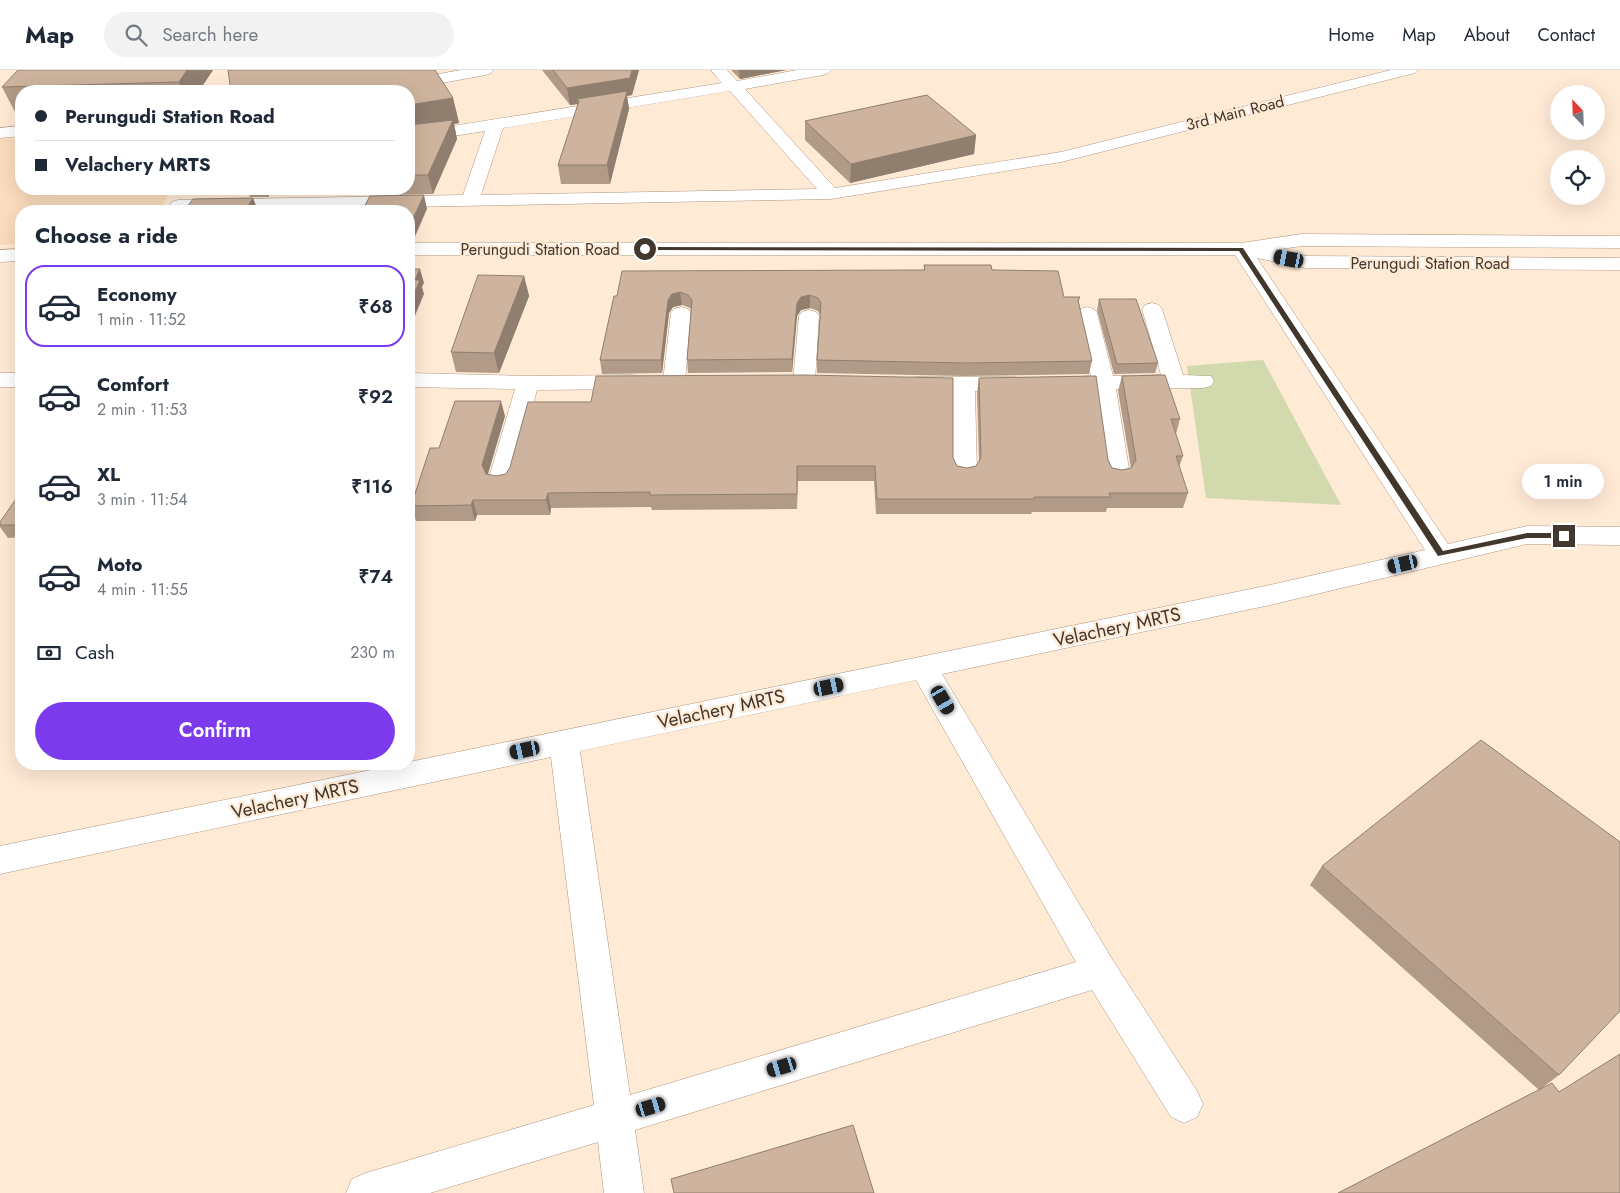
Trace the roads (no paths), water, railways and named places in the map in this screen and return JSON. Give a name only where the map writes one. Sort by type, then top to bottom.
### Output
[{"type":"street","points":[[405,85],[486,70]]},
{"type":"street","points":[[719,70],[831,194]]},
{"type":"street","points":[[415,137],[824,70]]},
{"type":"street","name":"3rd Main Road","points":[[324,205],[831,194],[1061,157],[1410,70]]},
{"type":"street","points":[[470,201],[496,124]]},
{"type":"street","points":[[0,132],[15,131]]},
{"type":"street","name":"Perungudi Station Road","points":[[415,249],[1241,249],[1302,240],[1620,242]]},
{"type":"street","points":[[1241,249],[1441,554]]},
{"type":"street","name":"Perungudi Station Road","points":[[1241,249],[1306,262],[1620,264]]},
{"type":"street","points":[[0,256],[15,255]]},
{"type":"street","points":[[1152,309],[1174,382]]},
{"type":"street","points":[[415,380],[528,383],[683,381],[681,313]]},
{"type":"street","points":[[1088,313],[1104,382],[1118,475]]},
{"type":"street","points":[[804,381],[808,316]]},
{"type":"street","points":[[0,380],[15,380]]},
{"type":"street","points":[[894,384],[964,385],[1203,381]]},
{"type":"street","points":[[500,481],[528,383]]},
{"type":"street","points":[[964,385],[965,473]]},
{"type":"street","name":"Velachery MRTS","points":[[0,860],[1270,595],[1527,535],[1620,536]]},
{"type":"street","points":[[923,667],[1100,971],[1184,1104]]},
{"type":"street","points":[[564,742],[624,1193]]},
{"type":"street","points":[[366,1193],[1100,971]]}]
